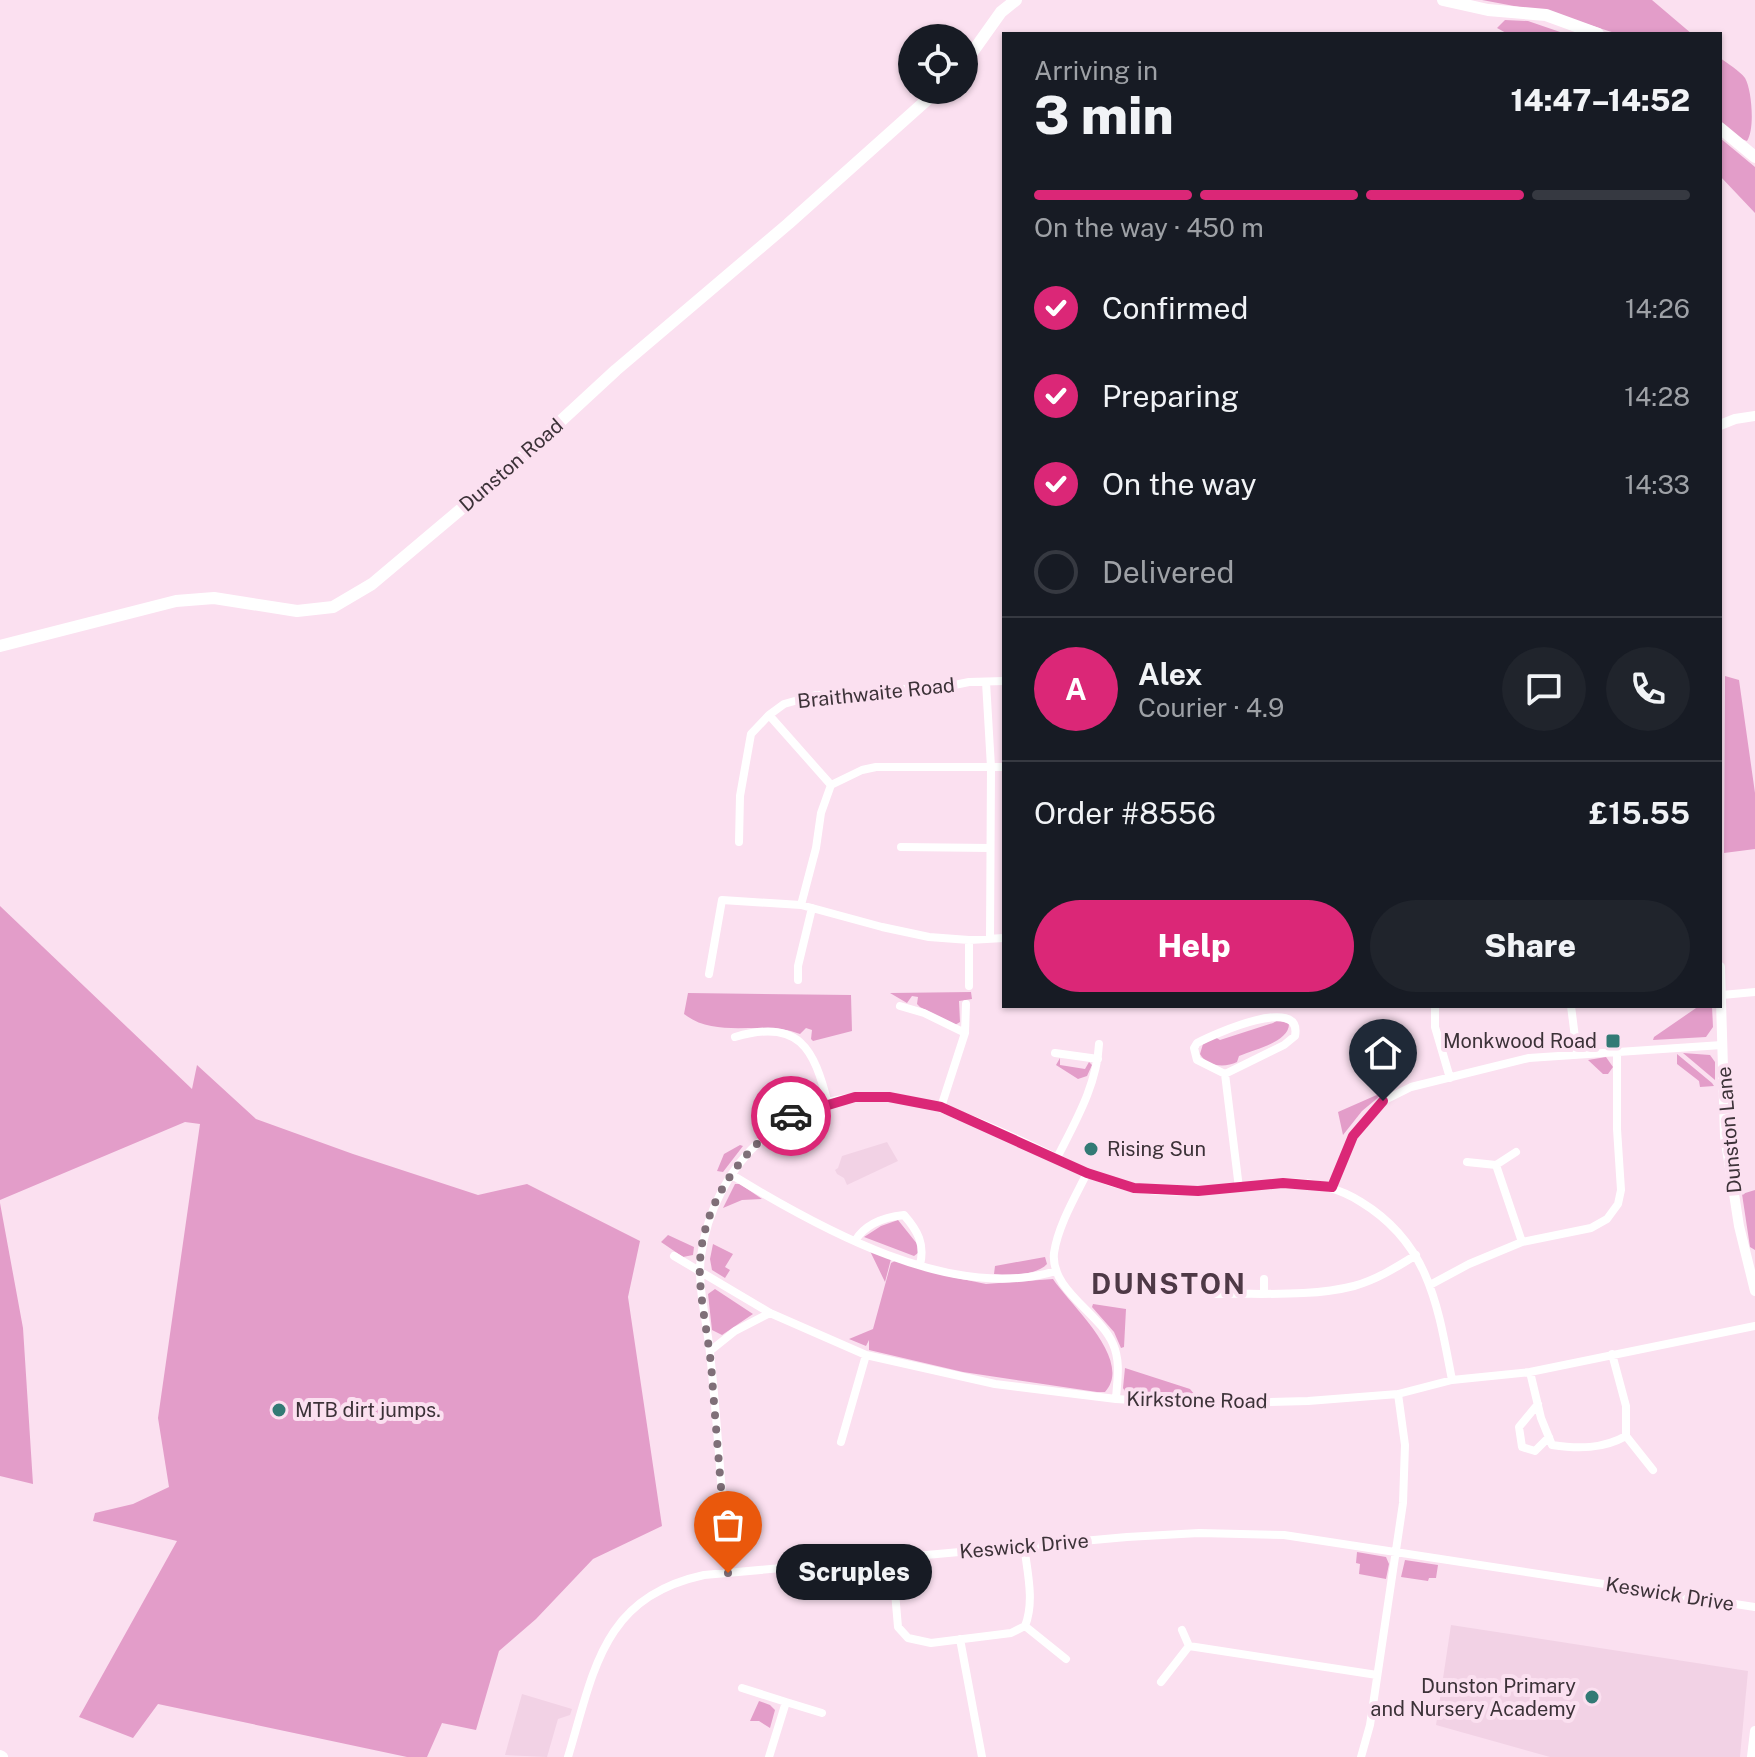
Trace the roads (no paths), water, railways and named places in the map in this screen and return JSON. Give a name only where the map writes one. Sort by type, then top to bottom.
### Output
[{"type":"main road","points":[[978,44],[1001,12],[1016,0]]},
{"type":"main road","points":[[1443,0],[1488,10],[1546,15],[1593,32]]},
{"type":"main road","name":"Dunston Road","points":[[0,646],[176,601],[214,598],[297,611],[333,607],[372,584],[511,467],[627,359],[788,224],[922,104]]},
{"type":"main road","points":[[1722,130],[1754,155]]},
{"type":"street","points":[[1722,424],[1755,416]]},
{"type":"street","name":"Braithwaite Road","points":[[769,715],[784,704],[816,695],[856,695],[1002,681]]},
{"type":"street","points":[[986,682],[991,767],[990,938]]},
{"type":"street","points":[[739,842],[740,796],[751,734],[769,715],[831,785]]},
{"type":"street","points":[[801,905],[816,848],[821,813],[831,785],[862,770],[876,767],[1002,767]]},
{"type":"street","points":[[901,847],[990,848]]},
{"type":"street","points":[[709,974],[722,900],[801,905],[929,937],[969,940],[1002,938]]},
{"type":"street","points":[[798,980],[798,966],[812,908]]},
{"type":"street","points":[[969,940],[969,986]]},
{"type":"street","points":[[1722,995],[1755,992]]},
{"type":"street","name":"Dunston Lane","points":[[1722,995],[1725,1136],[1731,1185],[1752,1265],[1755,1291]]},
{"type":"street","points":[[941,1107],[965,1033],[966,1004]]},
{"type":"street","points":[[900,1006],[924,1013],[965,1033]]},
{"type":"street","points":[[1435,1008],[1435,1027],[1450,1078]]},
{"type":"street","points":[[1571,1008],[1577,1053]]},
{"type":"street","points":[[1280,1015],[1294,1021],[1297,1028],[1295,1036],[1284,1045],[1225,1074],[1197,1060],[1194,1048],[1197,1043],[1280,1015]]},
{"type":"street","points":[[735,1037],[748,1033],[793,1036],[808,1047],[828,1104]]},
{"type":"street","points":[[1057,1158],[1086,1099],[1098,1059],[1099,1044]]},
{"type":"street","points":[[1332,1187],[1353,1136],[1383,1101],[1411,1087],[1529,1058],[1722,1045]]},
{"type":"street","points":[[1430,1285],[1469,1264],[1522,1242],[1591,1228],[1607,1219],[1618,1204],[1621,1190],[1617,1051]]},
{"type":"street","points":[[1055,1053],[1098,1059]]},
{"type":"street","points":[[1225,1074],[1239,1188]]},
{"type":"street","points":[[728,1573],[710,1351],[700,1273],[708,1223],[732,1175],[771,1129],[796,1113],[828,1104],[855,1097],[889,1097],[941,1107],[1087,1173],[1114,1183],[1154,1191],[1198,1191],[1283,1183],[1332,1187],[1379,1213],[1402,1234],[1416,1255],[1430,1285],[1452,1380]]},
{"type":"street","points":[[1467,1162],[1496,1165],[1516,1152]]},
{"type":"street","points":[[1496,1165],[1522,1242]]},
{"type":"street","points":[[1087,1173],[1057,1241],[1054,1255],[1056,1271],[1113,1342],[1118,1360],[1116,1399]]},
{"type":"street","points":[[732,1175],[823,1227],[920,1265],[983,1280],[1033,1278],[1056,1271]]},
{"type":"street","points":[[855,1241],[873,1224],[891,1216],[904,1215],[915,1228],[924,1248],[920,1265]]},
{"type":"street","points":[[1216,1294],[1326,1291],[1357,1285],[1416,1255]]},
{"type":"street","name":"Kirkstone Road","points":[[674,1256],[770,1313],[866,1355],[995,1384],[1116,1399],[1197,1404],[1308,1401],[1398,1394],[1452,1380],[1530,1372],[1755,1326]]},
{"type":"street","points":[[1264,1279],[1264,1293]]},
{"type":"street","points":[[710,1351],[735,1331],[770,1313]]},
{"type":"street","points":[[1612,1354],[1626,1406],[1626,1436],[1653,1470]]},
{"type":"street","points":[[841,1442],[866,1355]]},
{"type":"street","points":[[1530,1372],[1552,1445],[1573,1448],[1610,1445],[1626,1436]]},
{"type":"street","points":[[1361,1757],[1370,1725],[1403,1503],[1405,1445],[1398,1394]]},
{"type":"street","points":[[1538,1404],[1519,1427],[1522,1447],[1535,1451],[1549,1437]]},
{"type":"street","name":"Keswick Drive","points":[[572,1756],[598,1662],[617,1625],[634,1607],[679,1580],[728,1573],[1024,1545],[1199,1533],[1284,1535],[1755,1607]]},
{"type":"street","points":[[892,1558],[898,1627],[908,1638],[919,1641],[960,1639],[1011,1633],[1025,1626],[1030,1614],[1024,1545]]},
{"type":"street","points":[[1025,1626],[1066,1659]]},
{"type":"street","points":[[1182,1630],[1189,1646]]},
{"type":"street","points":[[960,1639],[982,1757]]},
{"type":"street","points":[[1189,1646],[1377,1675]]},
{"type":"street","points":[[1161,1682],[1189,1646]]},
{"type":"street","points":[[742,1688],[822,1713]]},
{"type":"street","points":[[769,1757],[786,1702]]},
{"type":"street","points":[[1752,1757],[1755,1731]]},
{"type":"place","name":"Monkwood Road","points":[[1613,1041]]},
{"type":"place","name":"Rising Sun","points":[[1091,1149]]},
{"type":"place","name":"MTB dirt jumps.","points":[[279,1410]]},
{"type":"place","name":"Scruples","points":[[728,1573]]},
{"type":"place","name":"Dunston Primary and Nursery Academy","points":[[1592,1697]]},
{"type":"district","name":"DUNSTON","points":[[1169,1284]]}]
